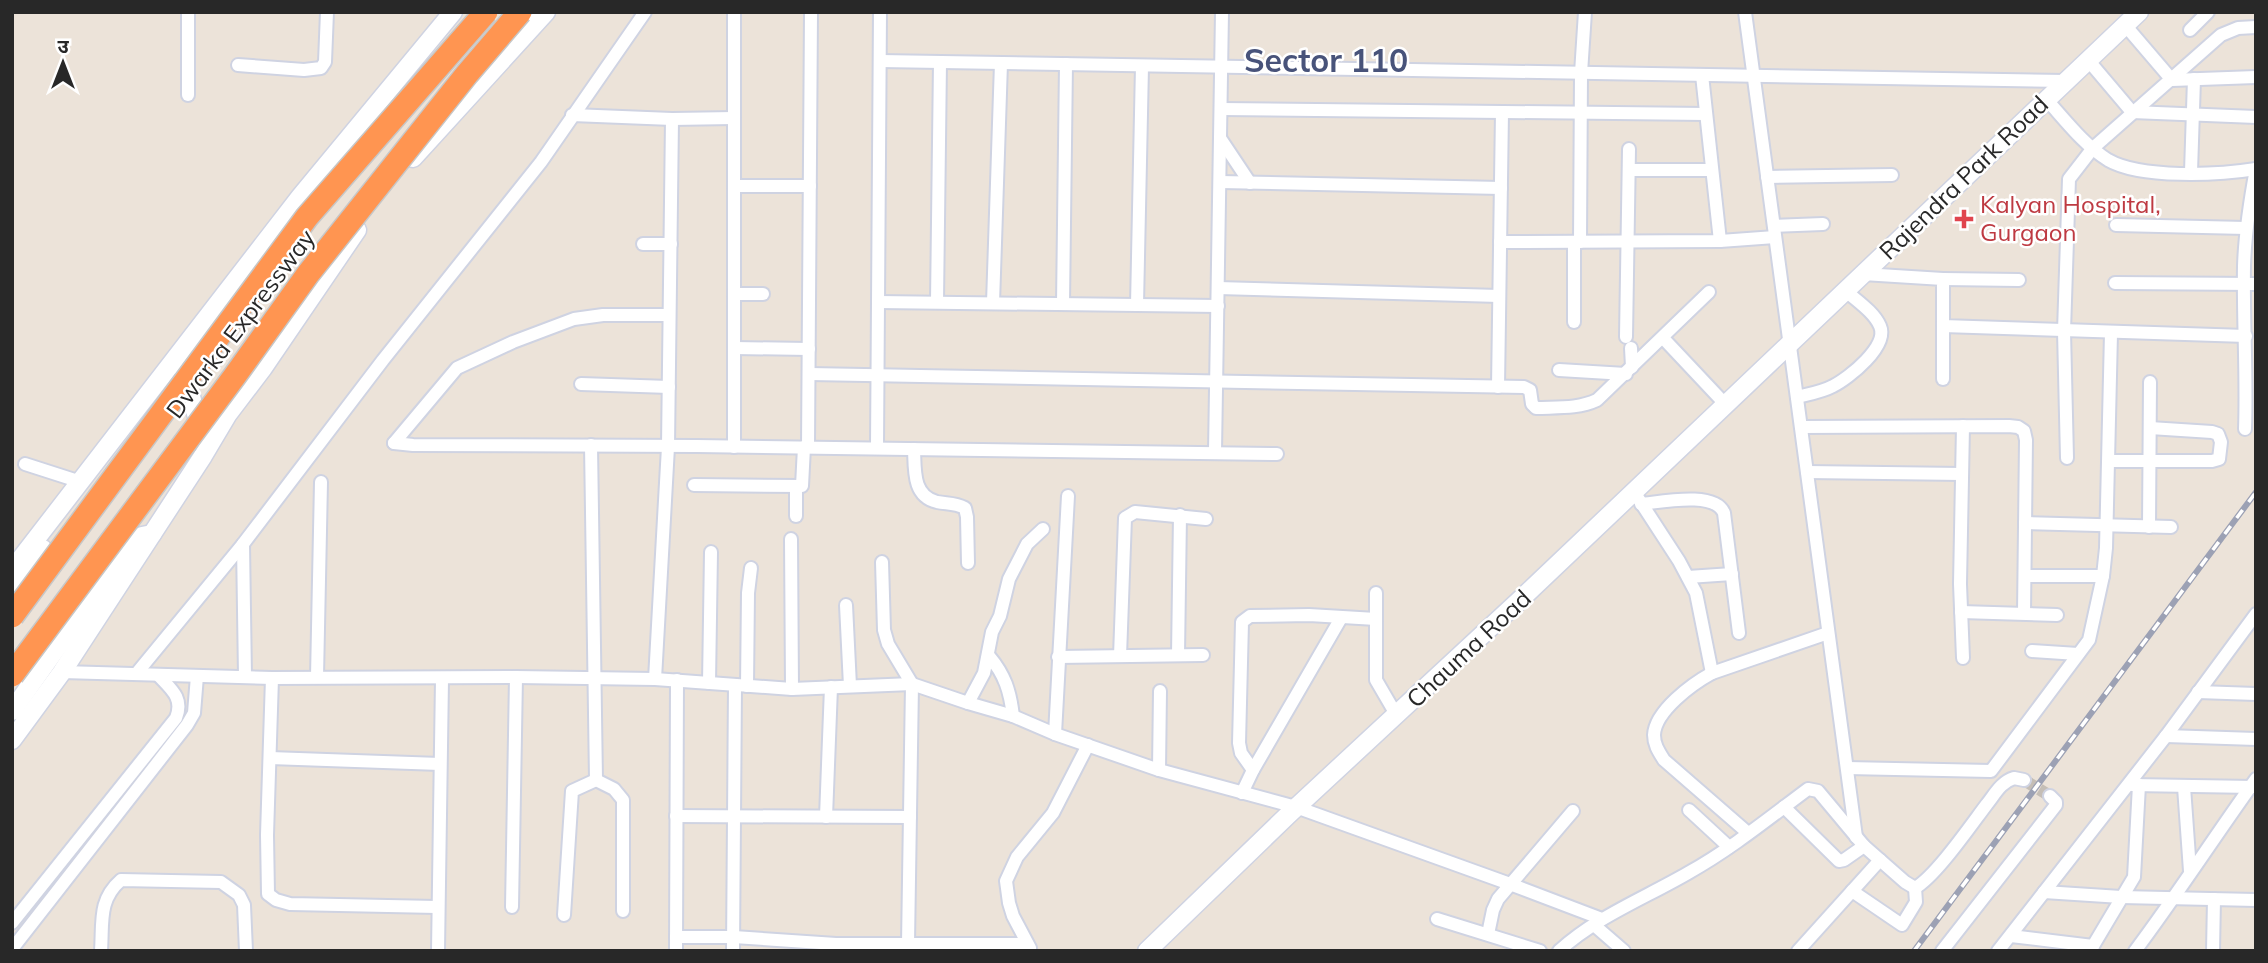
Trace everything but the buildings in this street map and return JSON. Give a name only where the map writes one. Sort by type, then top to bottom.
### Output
[{"type":"highway","name":"Dwarka Expressway","points":[[12,615],[307,217],[486,12]]},
{"type":"highway","name":"Dwarka Expressway","points":[[12,675],[308,274],[467,74],[520,12]]},
{"type":"street","points":[[188,12],[188,95]]},
{"type":"street","points":[[238,65],[304,70],[321,68],[326,62],[327,12]]},
{"type":"street","points":[[12,570],[300,197],[453,12]]},
{"type":"street","points":[[12,740],[62,672],[207,451],[228,414],[263,368],[342,249],[407,164],[546,12]]},
{"type":"street","points":[[136,674],[243,544],[375,370],[541,162],[645,12]]},
{"type":"street","points":[[734,12],[734,447]]},
{"type":"street","points":[[694,485],[802,486],[809,374],[811,12]]},
{"type":"street","points":[[877,448],[880,12]]},
{"type":"street","points":[[1215,452],[1222,12]]},
{"type":"street","points":[[1574,322],[1585,12]]},
{"type":"street","points":[[1745,12],[1828,633],[1860,841]]},
{"type":"street","name":"Rajendra Park Road","points":[[1789,345],[2139,12]]},
{"type":"street","points":[[2189,30],[2208,12]]},
{"type":"street","points":[[2125,25],[2172,80]]},
{"type":"street","points":[[2067,458],[2064,331],[2069,179],[2092,148],[2221,35],[2238,28],[2256,27]]},
{"type":"street","points":[[2088,60],[2132,112],[2256,117]]},
{"type":"street","points":[[880,61],[2066,81]]},
{"type":"street","points":[[937,302],[940,62]]},
{"type":"street","points":[[993,303],[1001,63]]},
{"type":"street","points":[[1063,304],[1066,64]]},
{"type":"street","points":[[1137,305],[1142,66]]},
{"type":"street","points":[[1702,75],[1720,241]]},
{"type":"street","points":[[2172,80],[2256,77]]},
{"type":"street","points":[[2191,172],[2194,79]]},
{"type":"street","points":[[2046,100],[2092,148],[2131,170],[2230,173],[2256,169],[2246,228],[2250,284],[2246,336],[2245,429]]},
{"type":"street","points":[[1221,109],[1706,114]]},
{"type":"street","points":[[1497,387],[1502,112]]},
{"type":"street","points":[[572,116],[734,118]]},
{"type":"street","points":[[654,679],[668,447],[672,119]]},
{"type":"street","points":[[1220,137],[1250,183]]},
{"type":"street","points":[[1629,149],[1629,370]]},
{"type":"street","points":[[1629,170],[1712,170]]},
{"type":"street","points":[[1767,177],[1892,176]]},
{"type":"street","points":[[1220,182],[1501,188]]},
{"type":"street","points":[[734,186],[810,186]]},
{"type":"street","points":[[1500,242],[1720,241],[1823,224]]},
{"type":"street","points":[[2116,225],[2246,228]]},
{"type":"street","points":[[643,244],[671,244]]},
{"type":"street","points":[[1863,274],[2020,280]]},
{"type":"street","points":[[1943,279],[1943,379]]},
{"type":"street","points":[[2115,283],[2250,284]]},
{"type":"street","points":[[1218,288],[1499,296]]},
{"type":"street","points":[[1797,397],[1831,387],[1847,378],[1876,349],[1882,338],[1881,327],[1874,316],[1846,290]]},
{"type":"street","points":[[809,374],[1529,388],[1532,404],[1536,408],[1570,407],[1597,400],[1709,292]]},
{"type":"street","points":[[734,294],[763,294]]},
{"type":"street","points":[[878,302],[1218,306]]},
{"type":"street","points":[[669,315],[603,315],[575,319],[513,342],[457,368],[394,443],[1277,454]]},
{"type":"street","points":[[1943,326],[2246,336]]},
{"type":"street","points":[[1847,768],[1991,771],[2092,632],[2103,576],[2109,461],[2111,333]]},
{"type":"street","points":[[1663,338],[1726,405]]},
{"type":"street","name":"Chauma Road","points":[[1147,951],[1296,807],[1638,498],[1726,405],[1789,345]]},
{"type":"street","points":[[734,348],[809,349]]},
{"type":"street","points":[[179,353],[207,451]]},
{"type":"street","points":[[1559,370],[1629,370]]},
{"type":"street","points":[[2149,527],[2150,382]]},
{"type":"street","points":[[582,384],[669,387]]},
{"type":"street","points":[[1801,426],[2009,426],[2024,431],[2024,613]]},
{"type":"street","points":[[1963,426],[1963,658]]},
{"type":"street","points":[[2109,461],[2219,459],[2221,452],[2218,434],[2150,428]]},
{"type":"street","points":[[591,445],[596,780]]},
{"type":"street","points":[[914,449],[915,481],[921,491],[937,502],[955,503],[965,508],[968,517],[968,563]]},
{"type":"street","points":[[26,464],[81,482]]},
{"type":"street","points":[[1807,472],[1962,474]]},
{"type":"street","points":[[317,677],[321,482]]},
{"type":"street","points":[[796,486],[796,516]]},
{"type":"street","points":[[1055,734],[1068,496]]},
{"type":"street","points":[[1638,498],[1714,502],[1721,506],[1740,633]]},
{"type":"street","points":[[1638,498],[1688,578],[1699,603],[1712,673]]},
{"type":"street","points":[[12,592],[59,528],[62,507]]},
{"type":"street","points":[[1120,656],[1125,518],[1135,512],[1206,519]]},
{"type":"street","points":[[1178,654],[1180,515]]},
{"type":"street","points":[[2025,523],[2171,527]]},
{"type":"street","points":[[968,703],[984,673],[992,632],[1000,616],[1009,579],[1027,544],[1043,529]]},
{"type":"street","points":[[12,711],[131,543],[142,536],[152,534]]},
{"type":"street","points":[[791,539],[792,689]]},
{"type":"street","points":[[243,544],[245,677]]},
{"type":"street","points":[[709,683],[710,552]]},
{"type":"street","points":[[882,562],[884,631],[888,644],[912,684],[908,944]]},
{"type":"street","points":[[733,951],[734,816],[751,568]]},
{"type":"street","points":[[1688,578],[1732,574]]},
{"type":"street","points":[[2025,576],[2103,576]]},
{"type":"street","points":[[1376,593],[1376,680],[1397,716]]},
{"type":"street","points":[[846,605],[850,686]]},
{"type":"street","points":[[1961,612],[2057,615]]},
{"type":"street","points":[[1998,951],[2134,785],[2166,736],[2256,614]]},
{"type":"street","points":[[1252,770],[1241,753],[1239,743],[1242,622],[1250,616],[1376,618]]},
{"type":"street","points":[[1242,793],[1252,770],[1340,618]]},
{"type":"street","points":[[1748,834],[1664,760],[1654,737],[1656,725],[1674,700],[1695,682],[1712,673],[1828,633]]},
{"type":"street","points":[[2032,651],[2078,654]]},
{"type":"street","points":[[1058,657],[1203,655]]},
{"type":"street","points":[[989,656],[1007,684],[1013,716]]},
{"type":"street","points":[[62,672],[272,678],[654,679],[792,689],[912,684],[1013,716],[1055,734],[1159,770],[1296,807],[1510,884],[1598,922],[1624,951]]},
{"type":"street","points":[[12,923],[176,718],[180,708],[178,698],[158,675]]},
{"type":"street","points":[[12,950],[187,725],[194,713],[197,676]]},
{"type":"street","points":[[512,907],[516,677]]},
{"type":"street","points":[[272,678],[268,894],[276,900],[290,904],[438,907]]},
{"type":"street","points":[[438,951],[442,678]]},
{"type":"street","points":[[676,951],[677,680]]},
{"type":"street","points":[[826,817],[831,687]]},
{"type":"street","points":[[1159,770],[1160,691]]},
{"type":"street","points":[[2198,692],[2256,694]]},
{"type":"street","points":[[178,698],[196,699]]},
{"type":"street","points":[[2166,736],[2256,739]]},
{"type":"street","points":[[676,937],[734,937],[836,947],[908,944],[1030,947],[1009,903],[1006,881],[1017,857],[1053,813],[1088,745]]},
{"type":"street","points":[[270,758],[440,764]]},
{"type":"street","points":[[1915,888],[1923,883],[1953,848],[2001,785],[2014,778],[2024,780]]},
{"type":"street","points":[[564,915],[572,790],[596,780],[614,789],[623,800],[623,911]]},
{"type":"street","points":[[2134,785],[2183,787],[2254,784]]},
{"type":"street","points":[[2135,951],[2254,784]]},
{"type":"street","points":[[2011,936],[2091,948],[2134,877],[2134,785]]},
{"type":"street","points":[[2183,787],[2190,871]]},
{"type":"street","points":[[1559,951],[1598,922],[1690,872],[1729,847],[1808,789],[1818,791],[1860,841],[1915,888]]},
{"type":"street","points":[[1942,951],[2056,805],[2050,796]]},
{"type":"street","points":[[1784,807],[1839,861],[1844,860],[1860,841]]},
{"type":"street","points":[[1689,810],[1729,847]]},
{"type":"street","points":[[1488,934],[1495,904],[1573,811]]},
{"type":"street","points":[[676,816],[910,817]]},
{"type":"street","points":[[1798,951],[1880,860]]},
{"type":"street","points":[[101,951],[104,906],[109,891],[121,880],[200,880],[221,881],[239,895],[244,905],[246,951]]},
{"type":"street","points":[[1852,891],[1902,925],[1916,902],[1915,888]]},
{"type":"street","points":[[2044,892],[2256,900]]},
{"type":"street","points":[[2213,951],[2214,899]]},
{"type":"street","points":[[1437,919],[1540,951]]},
{"type":"tunnel","points":[[2024,780],[2050,796]]},
{"type":"railway","points":[[1914,951],[2256,492]]},
{"type":"place","name":"Kalyan Hospital, Gurgaon","points":[[1964,219]]},
{"type":"district","name":"Sector 110","points":[[1326,61]]}]
